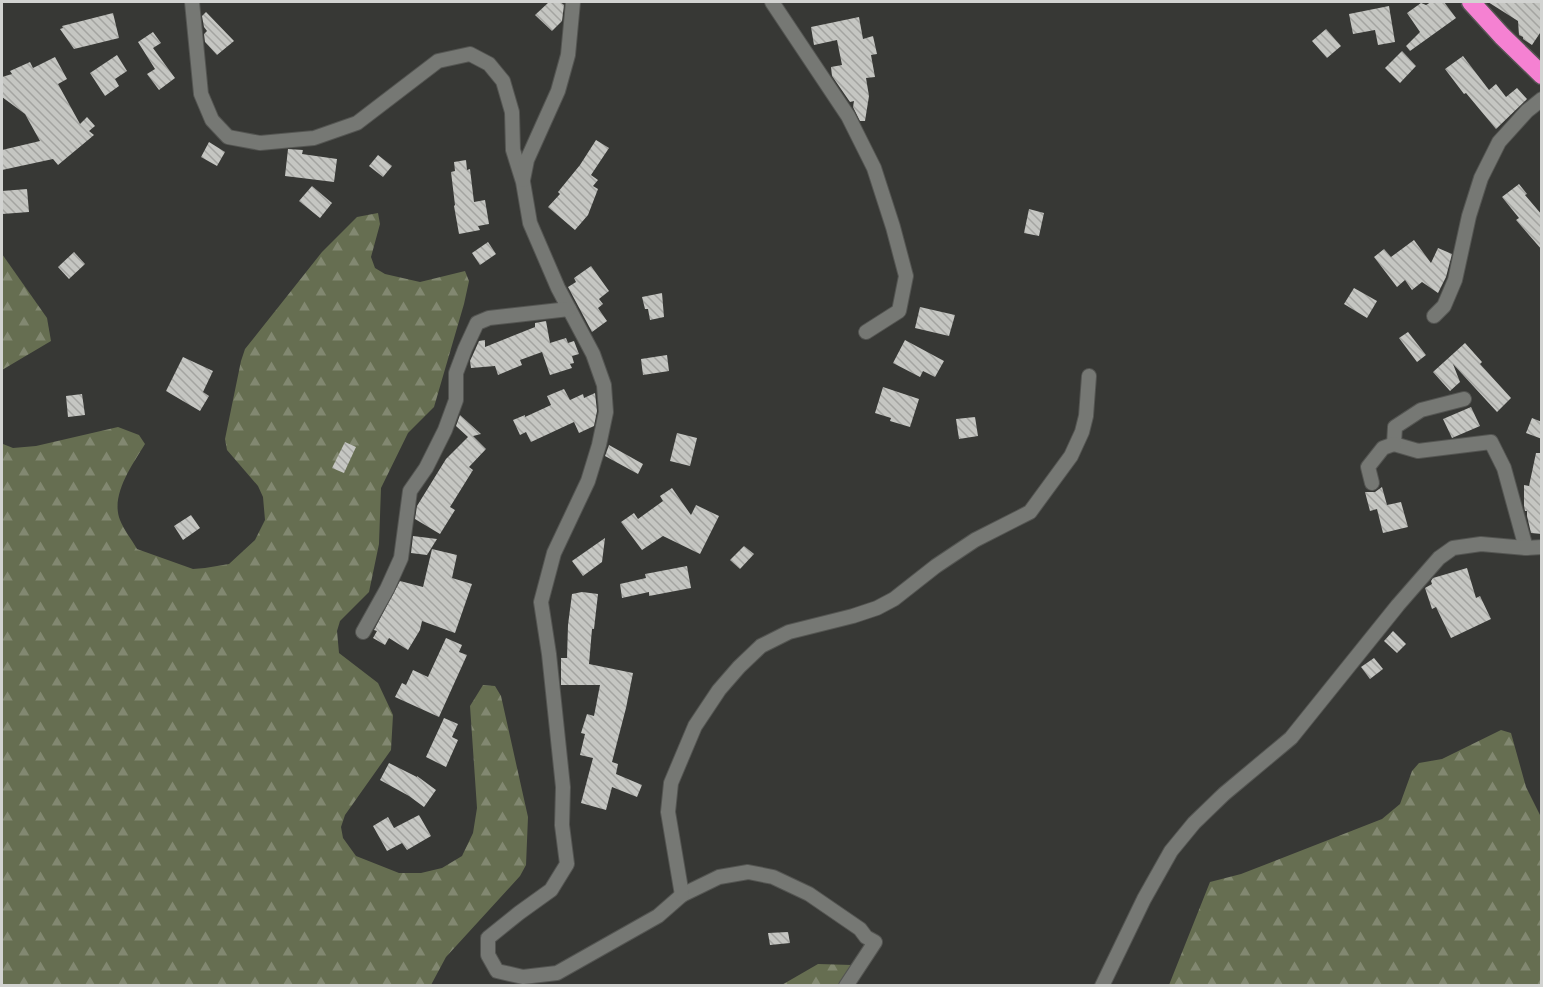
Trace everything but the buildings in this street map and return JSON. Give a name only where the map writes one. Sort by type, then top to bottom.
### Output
[{"type":"highway","points":[[1471,2],[1542,75]]},
{"type":"street","points":[[192,2],[201,94],[212,120],[228,137],[260,143],[314,138],[357,123],[438,61],[470,54],[489,64],[502,81],[512,112],[513,150],[523,182],[530,223],[569,309],[593,354],[604,385],[606,412],[599,445],[588,481],[554,553],[541,602],[549,654],[567,864],[551,890],[488,938],[488,956],[497,971],[523,976],[557,972],[658,916],[682,895],[719,877],[748,872],[773,878],[809,894],[875,942],[846,986]]},
{"type":"street","points":[[523,182],[527,160],[558,91],[568,55],[573,2]]},
{"type":"street","points":[[772,2],[848,116],[874,168],[893,227],[906,276],[899,311],[866,332]]},
{"type":"street","points":[[1434,316],[1444,306],[1455,280],[1480,178],[1499,142],[1527,111],[1542,99]]},
{"type":"street","points":[[363,632],[401,558],[410,490],[426,468],[444,430],[456,400],[456,373],[477,323],[489,318],[569,309]]},
{"type":"street","points":[[682,895],[668,812],[671,783],[695,726],[719,690],[761,646],[789,632],[853,616],[886,604],[975,540],[1030,512],[1071,456],[1082,432],[1086,416],[1089,376]]},
{"type":"street","points":[[1394,444],[1395,427],[1421,410],[1464,399]]},
{"type":"street","points":[[1372,483],[1368,468],[1383,448],[1394,444],[1418,451],[1491,442],[1504,468],[1526,548]]},
{"type":"street","points":[[1102,986],[1144,899],[1171,851],[1194,823],[1224,794],[1291,738],[1398,605],[1439,558],[1453,548],[1481,544],[1542,547]]},
{"type":"green space","points":[[378,213],[380,224],[371,257],[375,268],[385,274],[420,282],[465,271],[469,281],[434,407],[408,433],[381,488],[379,544],[369,592],[340,621],[337,631],[339,653],[378,683],[393,715],[391,750],[345,815],[341,827],[343,838],[356,856],[399,873],[421,873],[442,868],[462,856],[473,833],[477,808],[470,706],[483,685],[495,686],[501,696],[528,817],[526,865],[520,876],[446,957],[431,985],[2,985],[2,442],[13,448],[36,446],[118,427],[139,435],[145,444],[124,480],[118,500],[120,520],[137,549],[193,569],[229,564],[255,540],[265,520],[263,497],[258,486],[227,450],[225,439],[245,349],[322,252],[357,217]]},
{"type":"green space","points":[[2,254],[47,318],[51,341],[2,370]]},
{"type":"green space","points":[[1501,730],[1511,733],[1526,787],[1541,817],[1541,985],[1169,985],[1210,882],[1241,874],[1382,819],[1400,804],[1412,771],[1419,763],[1442,759]]},
{"type":"green space","points":[[818,964],[852,965],[847,985],[780,986]]}]
